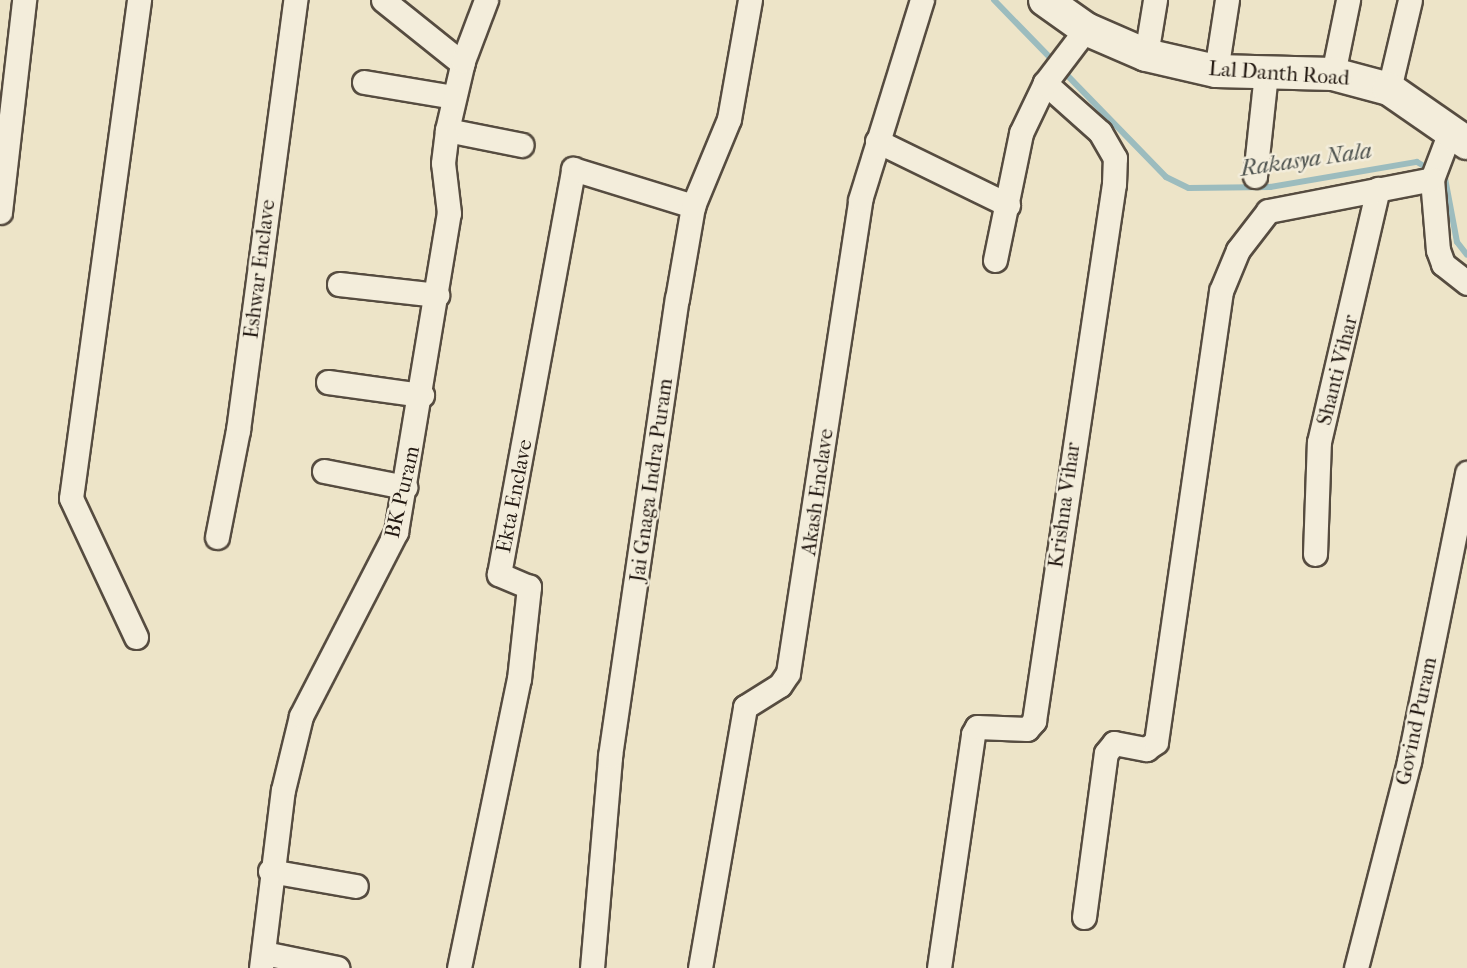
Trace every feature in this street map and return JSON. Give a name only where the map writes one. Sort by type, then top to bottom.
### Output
[{"type":"street","points":[[0,212],[24,0]]},
{"type":"street","points":[[136,636],[71,498],[139,0]]},
{"type":"street","name":"Eshwar Enclave","points":[[217,537],[238,430],[295,0]]},
{"type":"street","points":[[383,0],[463,64]]},
{"type":"street","name":"BK Puram","points":[[263,961],[271,871],[301,716],[396,532],[422,395],[449,213],[443,163],[447,130],[463,64],[486,0]]},
{"type":"street","name":"Jai Gnaga Indra Puram","points":[[592,968],[610,756],[693,206],[729,119],[750,0]]},
{"type":"street","name":"Akash Enclave","points":[[706,967],[745,707],[780,685],[788,673],[856,226],[877,141],[922,0]]},
{"type":"street","name":"Lal Danth Road","points":[[1045,0],[1086,29],[1146,55],[1216,71],[1333,74],[1389,89],[1459,136]]},
{"type":"street","points":[[1146,55],[1155,0]]},
{"type":"street","points":[[1216,71],[1227,0]]},
{"type":"street","points":[[1333,74],[1348,0]]},
{"type":"street","points":[[1389,89],[1410,0]]},
{"type":"street","points":[[995,260],[1021,133],[1046,80],[1086,29]]},
{"type":"street","points":[[1255,176],[1266,73]]},
{"type":"street","name":"Krishna Vihar","points":[[939,968],[973,734],[977,727],[1027,729],[1034,721],[1114,184],[1115,158],[1100,132],[1046,80]]},
{"type":"street","points":[[364,82],[454,97]]},
{"type":"street","points":[[447,130],[522,145]]},
{"type":"street","points":[[1084,917],[1106,753],[1114,743],[1146,748],[1156,742],[1221,291],[1238,250],[1268,211],[1378,189],[1436,169],[1459,136]]},
{"type":"street","points":[[877,141],[1008,205]]},
{"type":"street","name":"Ekta Enclave","points":[[459,968],[519,679],[529,587],[499,574],[573,169],[693,206]]},
{"type":"street","points":[[1436,169],[1440,257],[1467,283]]},
{"type":"street","name":"Shanti Vihar","points":[[1315,554],[1319,442],[1378,189]]},
{"type":"street","points":[[339,285],[437,295]]},
{"type":"street","points":[[328,382],[422,395]]},
{"type":"street","points":[[324,471],[405,487]]},
{"type":"street","name":"Govind Puram","points":[[1356,968],[1409,761],[1467,473]]},
{"type":"street","points":[[271,871],[356,886]]},
{"type":"street","points":[[263,961],[337,968]]},
{"type":"waterway","name":"Rakasya Nala","points":[[994,0],[1166,177],[1189,188],[1270,187],[1417,162],[1445,178],[1457,242],[1467,255]]}]
